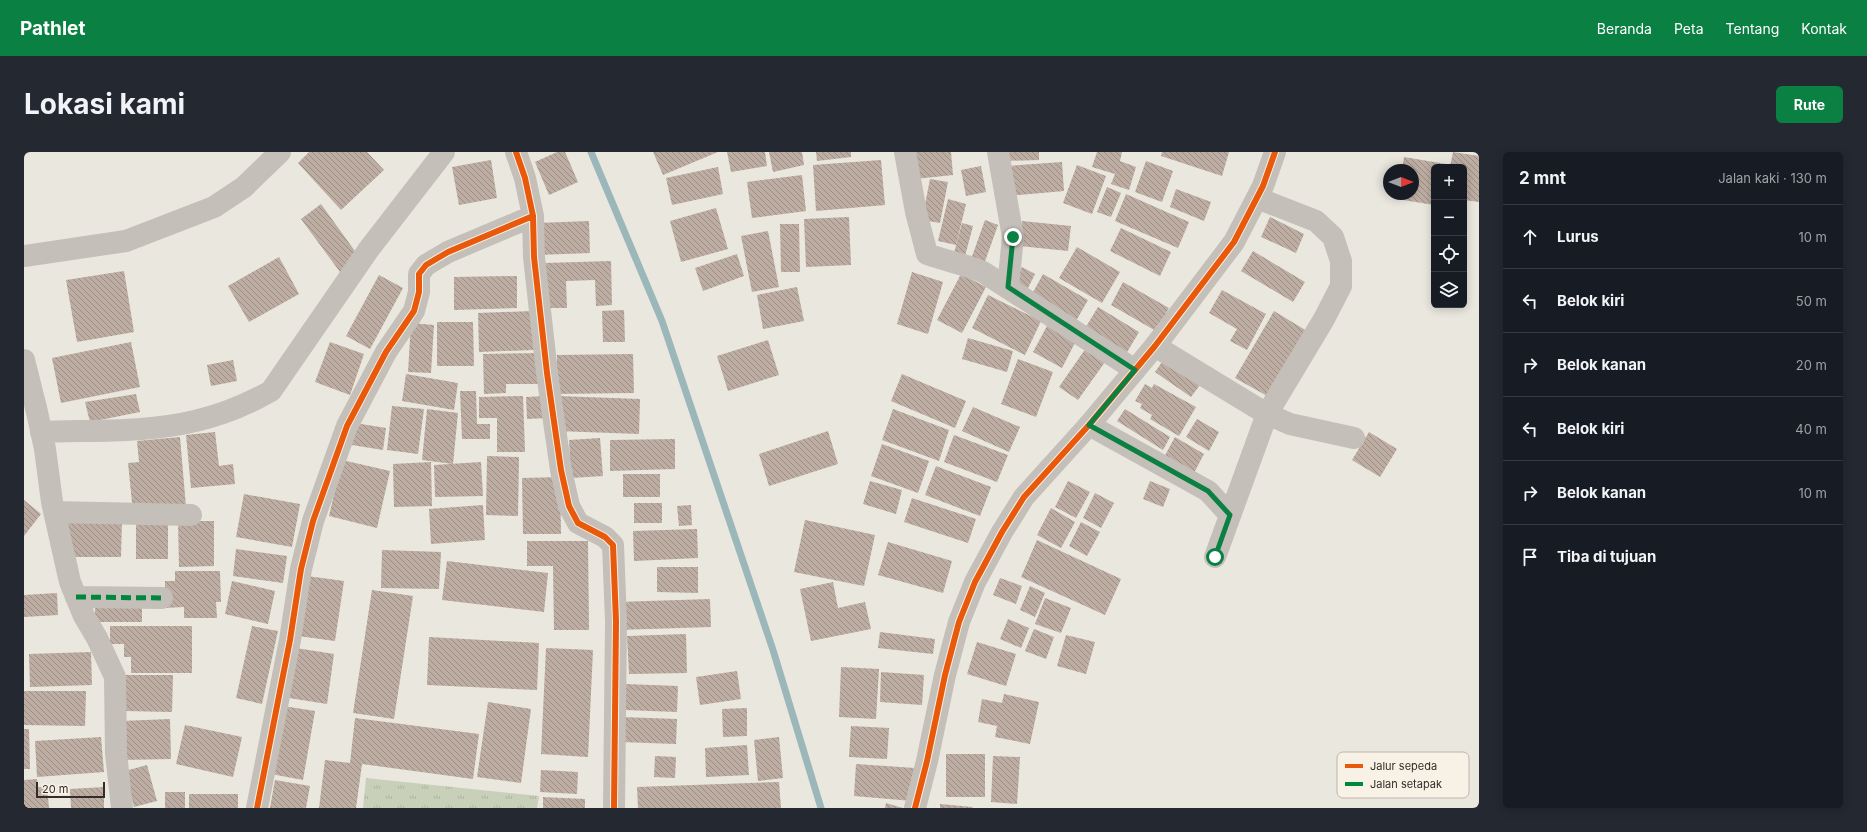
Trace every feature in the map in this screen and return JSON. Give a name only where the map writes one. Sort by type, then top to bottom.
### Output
[{"type":"street","points":[[24,256],[126,241],[214,207],[244,187],[280,152]]},
{"type":"street","points":[[41,432],[150,428],[196,421],[251,402],[271,390],[369,249],[444,152]]},
{"type":"street","points":[[516,152],[525,178],[533,216],[534,257],[547,373],[561,470],[569,506],[578,523],[605,537],[613,545],[616,621],[614,808]]},
{"type":"street","points":[[905,152],[916,212],[927,254],[943,260],[969,266],[1008,287],[1135,370]]},
{"type":"street","points":[[998,152],[1013,237],[1008,287]]},
{"type":"street","points":[[915,808],[927,761],[944,675],[959,622],[975,582],[1002,532],[1024,497],[1089,425],[1155,346],[1234,242],[1263,186],[1275,152]]},
{"type":"street","points":[[1215,557],[1267,414],[1324,319],[1341,286],[1341,260],[1333,237],[1316,220],[1257,198]]},
{"type":"street","points":[[257,808],[290,640],[301,569],[313,521],[347,426],[386,352],[414,311],[420,292],[420,274],[426,265],[448,252],[533,216]]},
{"type":"street","points":[[1155,346],[1267,414],[1290,424],[1354,438]]},
{"type":"street","points":[[24,360],[41,432],[54,512],[70,582],[76,598],[115,677],[116,753],[122,808]]},
{"type":"street","points":[[1089,425],[1208,491],[1230,515]]},
{"type":"street","points":[[54,512],[191,515]]},
{"type":"street","points":[[76,598],[162,598]]},
{"type":"green space","points":[[366,778],[539,796],[537,808],[363,808]]},
{"type":"building","points":[[309,152],[367,152],[384,170],[341,210],[298,163]]},
{"type":"building","points":[[557,152],[565,152],[578,182],[549,195],[535,162]]},
{"type":"building","points":[[653,152],[718,152],[663,175]]},
{"type":"building","points":[[727,152],[765,152],[767,166],[731,172]]},
{"type":"building","points":[[769,152],[802,152],[804,165],[773,172]]},
{"type":"building","points":[[816,152],[851,152],[851,157],[817,161]]},
{"type":"building","points":[[913,152],[951,152],[953,175],[915,179]]},
{"type":"building","points":[[1003,152],[1039,152],[1039,160],[1003,161]]},
{"type":"building","points":[[1097,152],[1122,152],[1120,161],[1136,167],[1129,190],[1111,184],[1115,174],[1092,167]]},
{"type":"building","points":[[1162,152],[1229,152],[1222,176],[1161,156]]},
{"type":"building","points":[[1453,152],[1479,156],[1479,202],[1467,200],[1467,164],[1451,164]]},
{"type":"building","points":[[1404,157],[1446,164],[1431,164],[1431,205],[1403,200],[1419,200],[1419,164],[1403,164]]},
{"type":"building","points":[[491,160],[497,198],[459,205],[452,167]]},
{"type":"building","points":[[881,160],[885,205],[816,211],[813,165]]},
{"type":"building","points":[[1146,161],[1173,171],[1162,202],[1135,192]]},
{"type":"building","points":[[1062,162],[1064,191],[1008,196],[1006,166]]},
{"type":"building","points":[[1077,165],[1106,176],[1092,214],[1063,203]]},
{"type":"building","points":[[981,166],[986,192],[966,196],[961,170]]},
{"type":"building","points":[[718,167],[723,194],[672,205],[666,178]]},
{"type":"building","points":[[802,175],[806,211],[752,218],[747,182]]},
{"type":"building","points":[[930,179],[948,182],[940,223],[922,220]]},
{"type":"building","points":[[1107,187],[1121,193],[1111,217],[1097,212]]},
{"type":"building","points":[[1176,189],[1211,202],[1204,221],[1170,207]]},
{"type":"building","points":[[1126,194],[1189,222],[1178,248],[1115,221]]},
{"type":"building","points":[[948,199],[966,204],[956,245],[938,241]]},
{"type":"building","points":[[321,204],[360,258],[340,272],[301,219]]},
{"type":"building","points":[[716,208],[728,249],[681,262],[670,221]]},
{"type":"building","points":[[849,217],[851,265],[806,267],[804,219]]},
{"type":"building","points":[[1270,217],[1304,234],[1296,253],[1261,237]]},
{"type":"building","points":[[985,220],[998,225],[983,267],[970,262]]},
{"type":"building","points":[[589,221],[590,253],[538,255],[538,223]]},
{"type":"building","points":[[1022,221],[1071,226],[1068,251],[1020,246]]},
{"type":"building","points":[[962,223],[973,226],[964,260],[953,257]]},
{"type":"building","points":[[780,224],[799,224],[800,272],[781,272]]},
{"type":"building","points":[[1121,228],[1171,252],[1160,276],[1110,251]]},
{"type":"building","points":[[768,231],[779,287],[752,292],[741,236]]},
{"type":"building","points":[[1077,247],[1120,272],[1102,303],[1059,278]]},
{"type":"building","points":[[1253,251],[1305,282],[1293,302],[1241,271]]},
{"type":"building","points":[[737,254],[744,276],[703,291],[695,268]]},
{"type":"building","points":[[279,257],[299,294],[249,322],[228,286]]},
{"type":"building","points":[[611,261],[612,305],[596,306],[595,280],[566,281],[567,308],[547,308],[545,263]]},
{"type":"building","points":[[1022,267],[1035,274],[1026,292],[1013,285]]},
{"type":"building","points":[[124,271],[134,332],[77,342],[66,280]]},
{"type":"building","points":[[912,272],[943,282],[928,334],[897,324]]},
{"type":"building","points":[[961,274],[986,287],[962,333],[937,320]]},
{"type":"building","points":[[1043,274],[1088,300],[1076,321],[1031,296]]},
{"type":"building","points":[[379,275],[403,288],[370,349],[346,336]]},
{"type":"building","points":[[517,276],[517,308],[454,310],[454,277]]},
{"type":"building","points":[[1123,282],[1169,308],[1156,331],[1111,305]]},
{"type":"building","points":[[797,287],[804,321],[763,329],[757,295]]},
{"type":"building","points":[[1222,290],[1266,314],[1247,350],[1230,341],[1237,329],[1209,313]]},
{"type":"building","points":[[988,295],[1041,321],[1025,355],[972,328]]},
{"type":"building","points":[[1098,307],[1139,332],[1126,354],[1084,330]]},
{"type":"building","points":[[624,310],[625,342],[603,342],[602,311]]},
{"type":"building","points":[[532,311],[534,350],[479,352],[478,313]]},
{"type":"building","points":[[1274,311],[1307,331],[1269,397],[1235,378]]},
{"type":"building","points":[[437,322],[473,322],[474,366],[437,366]]},
{"type":"building","points":[[411,323],[434,325],[431,373],[408,372]]},
{"type":"building","points":[[1048,324],[1077,339],[1062,368],[1033,352]]},
{"type":"building","points":[[968,338],[1013,351],[1007,372],[962,359]]},
{"type":"building","points":[[768,340],[779,375],[728,391],[717,356]]},
{"type":"building","points":[[131,342],[140,387],[61,403],[52,358]]},
{"type":"building","points":[[330,342],[364,354],[350,395],[315,382]]},
{"type":"building","points":[[1086,348],[1105,362],[1078,400],[1059,387]]},
{"type":"building","points":[[542,353],[543,384],[506,384],[506,393],[484,394],[483,354]]},
{"type":"building","points":[[633,354],[634,393],[557,394],[557,355]]},
{"type":"building","points":[[1167,355],[1203,381],[1191,397],[1155,372]]},
{"type":"building","points":[[1018,359],[1053,372],[1036,417],[1001,404]]},
{"type":"building","points":[[233,360],[237,381],[211,386],[207,365]]},
{"type":"building","points":[[406,374],[458,383],[454,410],[402,401]]},
{"type":"building","points":[[902,374],[966,401],[955,428],[891,401]]},
{"type":"building","points":[[1145,384],[1152,388],[1154,384],[1196,407],[1179,436],[1150,419],[1152,415],[1140,408],[1142,404],[1135,401]]},
{"type":"building","points":[[460,391],[476,391],[477,424],[490,424],[490,439],[462,439]]},
{"type":"building","points":[[136,394],[140,412],[90,422],[85,402]]},
{"type":"building","points":[[523,396],[525,452],[497,452],[497,418],[479,418],[479,397]]},
{"type":"building","points":[[546,396],[547,418],[527,419],[526,397]]},
{"type":"building","points":[[558,396],[640,399],[639,434],[557,431]]},
{"type":"building","points":[[392,406],[424,409],[418,454],[387,450]]},
{"type":"building","points":[[973,407],[1020,427],[1009,452],[962,431]]},
{"type":"building","points":[[427,409],[458,413],[453,464],[422,460]]},
{"type":"building","points":[[893,409],[949,430],[939,461],[882,440]]},
{"type":"building","points":[[1125,409],[1170,437],[1163,450],[1117,421]]},
{"type":"building","points":[[1197,419],[1219,432],[1209,451],[1186,437]]},
{"type":"building","points":[[355,423],[386,428],[383,450],[352,445]]},
{"type":"building","points":[[828,431],[838,464],[769,486],[759,454]]},
{"type":"building","points":[[215,432],[219,466],[233,464],[235,484],[191,488],[186,435]]},
{"type":"building","points":[[1369,432],[1397,449],[1380,477],[1352,460]]},
{"type":"building","points":[[954,435],[1008,455],[997,482],[944,462]]},
{"type":"building","points":[[180,437],[186,507],[133,512],[128,463],[139,462],[137,441]]},
{"type":"building","points":[[1175,437],[1204,454],[1193,475],[1163,459]]},
{"type":"building","points":[[600,438],[603,476],[571,478],[569,440]]},
{"type":"building","points":[[675,439],[675,469],[610,471],[610,440]]},
{"type":"building","points":[[882,444],[929,461],[918,493],[871,476]]},
{"type":"building","points":[[487,456],[519,457],[518,516],[486,515]]},
{"type":"building","points":[[342,460],[390,471],[377,528],[329,516]]},
{"type":"building","points":[[431,462],[432,506],[394,507],[393,464]]},
{"type":"building","points":[[481,462],[483,496],[435,497],[434,465]]},
{"type":"building","points":[[936,466],[991,487],[980,516],[925,495]]},
{"type":"building","points":[[623,474],[660,474],[660,497],[623,497]]},
{"type":"building","points":[[560,477],[561,534],[523,534],[522,478]]},
{"type":"building","points":[[870,481],[902,490],[896,514],[863,504]]},
{"type":"building","points":[[1068,481],[1090,492],[1076,518],[1055,507]]},
{"type":"building","points":[[1150,481],[1170,489],[1163,507],[1143,499]]},
{"type":"building","points":[[1095,493],[1114,503],[1101,528],[1083,518]]},
{"type":"building","points":[[244,494],[300,504],[292,547],[236,537]]},
{"type":"building","points":[[912,498],[976,519],[968,543],[904,522]]},
{"type":"building","points":[[24,500],[41,514],[24,536]]},
{"type":"building","points":[[634,503],[662,503],[662,523],[634,523]]},
{"type":"building","points":[[483,505],[485,540],[431,544],[429,509]]},
{"type":"building","points":[[691,505],[692,525],[679,526],[677,506]]},
{"type":"building","points":[[1051,508],[1075,522],[1061,548],[1037,535]]},
{"type":"building","points":[[168,518],[168,559],[136,559],[136,519]]},
{"type":"building","points":[[67,519],[122,520],[121,557],[67,557]]},
{"type":"building","points":[[805,520],[875,535],[864,586],[794,572]]},
{"type":"building","points":[[178,521],[214,521],[214,566],[179,567]]},
{"type":"building","points":[[1081,522],[1100,532],[1087,556],[1069,546]]},
{"type":"building","points":[[697,529],[698,558],[634,561],[633,531]]},
{"type":"building","points":[[1037,540],[1121,579],[1105,615],[1021,577]]},
{"type":"building","points":[[527,541],[588,541],[589,630],[554,630],[553,566],[527,566]]},
{"type":"building","points":[[888,542],[952,561],[943,593],[878,575]]},
{"type":"building","points":[[236,549],[287,556],[283,583],[233,576]]},
{"type":"building","points":[[382,550],[441,552],[439,589],[381,588]]},
{"type":"building","points":[[447,561],[548,573],[544,612],[442,600]]},
{"type":"building","points":[[657,567],[698,567],[698,593],[657,592]]},
{"type":"building","points":[[175,571],[220,571],[221,602],[216,602],[217,618],[184,618],[184,607],[165,608],[165,581],[175,581]]},
{"type":"building","points":[[307,576],[344,581],[335,641],[298,636]]},
{"type":"building","points":[[1000,578],[1022,586],[1016,604],[993,595]]},
{"type":"building","points":[[232,581],[275,591],[268,624],[225,614]]},
{"type":"building","points":[[833,582],[838,608],[865,602],[871,629],[811,641],[800,589]]},
{"type":"building","points":[[1030,586],[1045,593],[1035,617],[1020,610]]},
{"type":"building","points":[[372,590],[413,596],[394,719],[353,713]]},
{"type":"building","points":[[57,593],[58,615],[24,617],[24,595]]},
{"type":"building","points":[[1045,598],[1071,608],[1061,633],[1035,624]]},
{"type":"building","points":[[710,599],[711,627],[617,630],[617,602]]},
{"type":"building","points":[[95,604],[142,604],[142,622],[95,622]]},
{"type":"building","points":[[1008,619],[1029,628],[1021,648],[1000,639]]},
{"type":"building","points":[[110,626],[192,626],[192,673],[131,673],[131,657],[124,657],[124,644],[110,644]]},
{"type":"building","points":[[252,626],[278,631],[262,704],[236,698]]},
{"type":"building","points":[[1034,629],[1054,637],[1046,659],[1025,651]]},
{"type":"building","points":[[880,632],[935,639],[933,654],[878,648]]},
{"type":"building","points":[[686,634],[687,673],[629,674],[627,636]]},
{"type":"building","points":[[1066,635],[1095,642],[1086,674],[1057,666]]},
{"type":"building","points":[[429,637],[539,643],[537,690],[427,685]]},
{"type":"building","points":[[977,642],[1016,654],[1006,686],[967,674]]},
{"type":"building","points":[[296,648],[334,654],[327,704],[289,698]]},
{"type":"building","points":[[546,648],[593,650],[588,757],[541,754]]},
{"type":"building","points":[[91,652],[92,685],[30,687],[29,654]]},
{"type":"building","points":[[841,667],[879,669],[876,719],[839,717]]},
{"type":"building","points":[[737,671],[741,699],[700,705],[696,677]]},
{"type":"building","points":[[881,672],[924,675],[922,705],[880,702]]},
{"type":"building","points":[[125,675],[173,675],[172,712],[125,711]]},
{"type":"building","points":[[625,684],[678,686],[677,712],[624,710]]},
{"type":"building","points":[[24,691],[86,691],[85,726],[24,725]]},
{"type":"building","points":[[1004,694],[1039,702],[1030,744],[995,737],[997,726],[978,722],[982,699],[1002,703]]},
{"type":"building","points":[[488,702],[531,709],[521,783],[477,777]]},
{"type":"building","points":[[283,706],[315,711],[303,780],[271,774]]},
{"type":"building","points":[[747,708],[747,736],[723,737],[722,709]]},
{"type":"building","points":[[622,717],[677,719],[676,744],[621,742]]},
{"type":"building","points":[[355,718],[479,734],[473,779],[362,764],[356,808],[319,808],[325,760],[350,763]]},
{"type":"building","points":[[170,719],[171,759],[122,760],[121,721]]},
{"type":"building","points":[[185,725],[242,737],[233,777],[176,764]]},
{"type":"building","points":[[851,726],[889,728],[887,759],[849,757]]},
{"type":"building","points":[[24,729],[29,729],[30,769],[24,769]]},
{"type":"building","points":[[101,737],[104,772],[37,777],[35,741]]},
{"type":"building","points":[[779,737],[783,778],[758,781],[754,740]]},
{"type":"building","points":[[747,745],[749,775],[706,777],[705,748]]},
{"type":"building","points":[[946,754],[985,754],[985,797],[946,797]]},
{"type":"building","points":[[655,756],[676,757],[675,778],[654,777]]},
{"type":"building","points":[[993,756],[1020,757],[1017,804],[991,802]]},
{"type":"building","points":[[856,764],[915,768],[912,801],[854,796]]},
{"type":"building","points":[[147,765],[157,801],[134,807],[125,771]]},
{"type":"building","points":[[541,770],[578,772],[577,794],[540,792]]},
{"type":"building","points":[[37,779],[38,787],[47,787],[49,808],[24,808],[24,780]]},
{"type":"building","points":[[275,780],[310,786],[306,808],[270,808]]},
{"type":"building","points":[[779,782],[781,808],[638,808],[637,787]]},
{"type":"building","points":[[104,787],[104,808],[71,808],[70,789]]},
{"type":"building","points":[[165,792],[185,792],[185,808],[165,808]]},
{"type":"building","points":[[189,794],[238,794],[238,808],[189,808]]},
{"type":"building","points":[[543,797],[585,799],[585,808],[543,808]]},
{"type":"building","points":[[886,803],[903,808],[885,808]]},
{"type":"building","points":[[940,804],[973,807],[940,808]]},
{"type":"waterway","points":[[591,152],[662,321],[773,650],[821,808]]},
{"type":"marked path","points":[[76,597],[162,598]]},
{"type":"cycle path","points":[[516,152],[525,178],[533,216],[534,257],[547,373],[561,470],[569,506],[578,523],[605,537],[613,545],[616,621],[614,808]]},
{"type":"cycle path","points":[[915,808],[927,761],[945,675],[959,622],[975,582],[1002,532],[1024,497],[1089,425],[1155,346],[1234,242],[1263,186],[1275,152]]},
{"type":"cycle path","points":[[257,808],[290,640],[301,569],[313,521],[347,426],[386,352],[414,311],[419,292],[419,274],[426,265],[448,252],[533,216]]},
{"type":"route","points":[[1013,237],[1008,287],[1135,370],[1089,425],[1208,491],[1230,515],[1215,557]]}]
